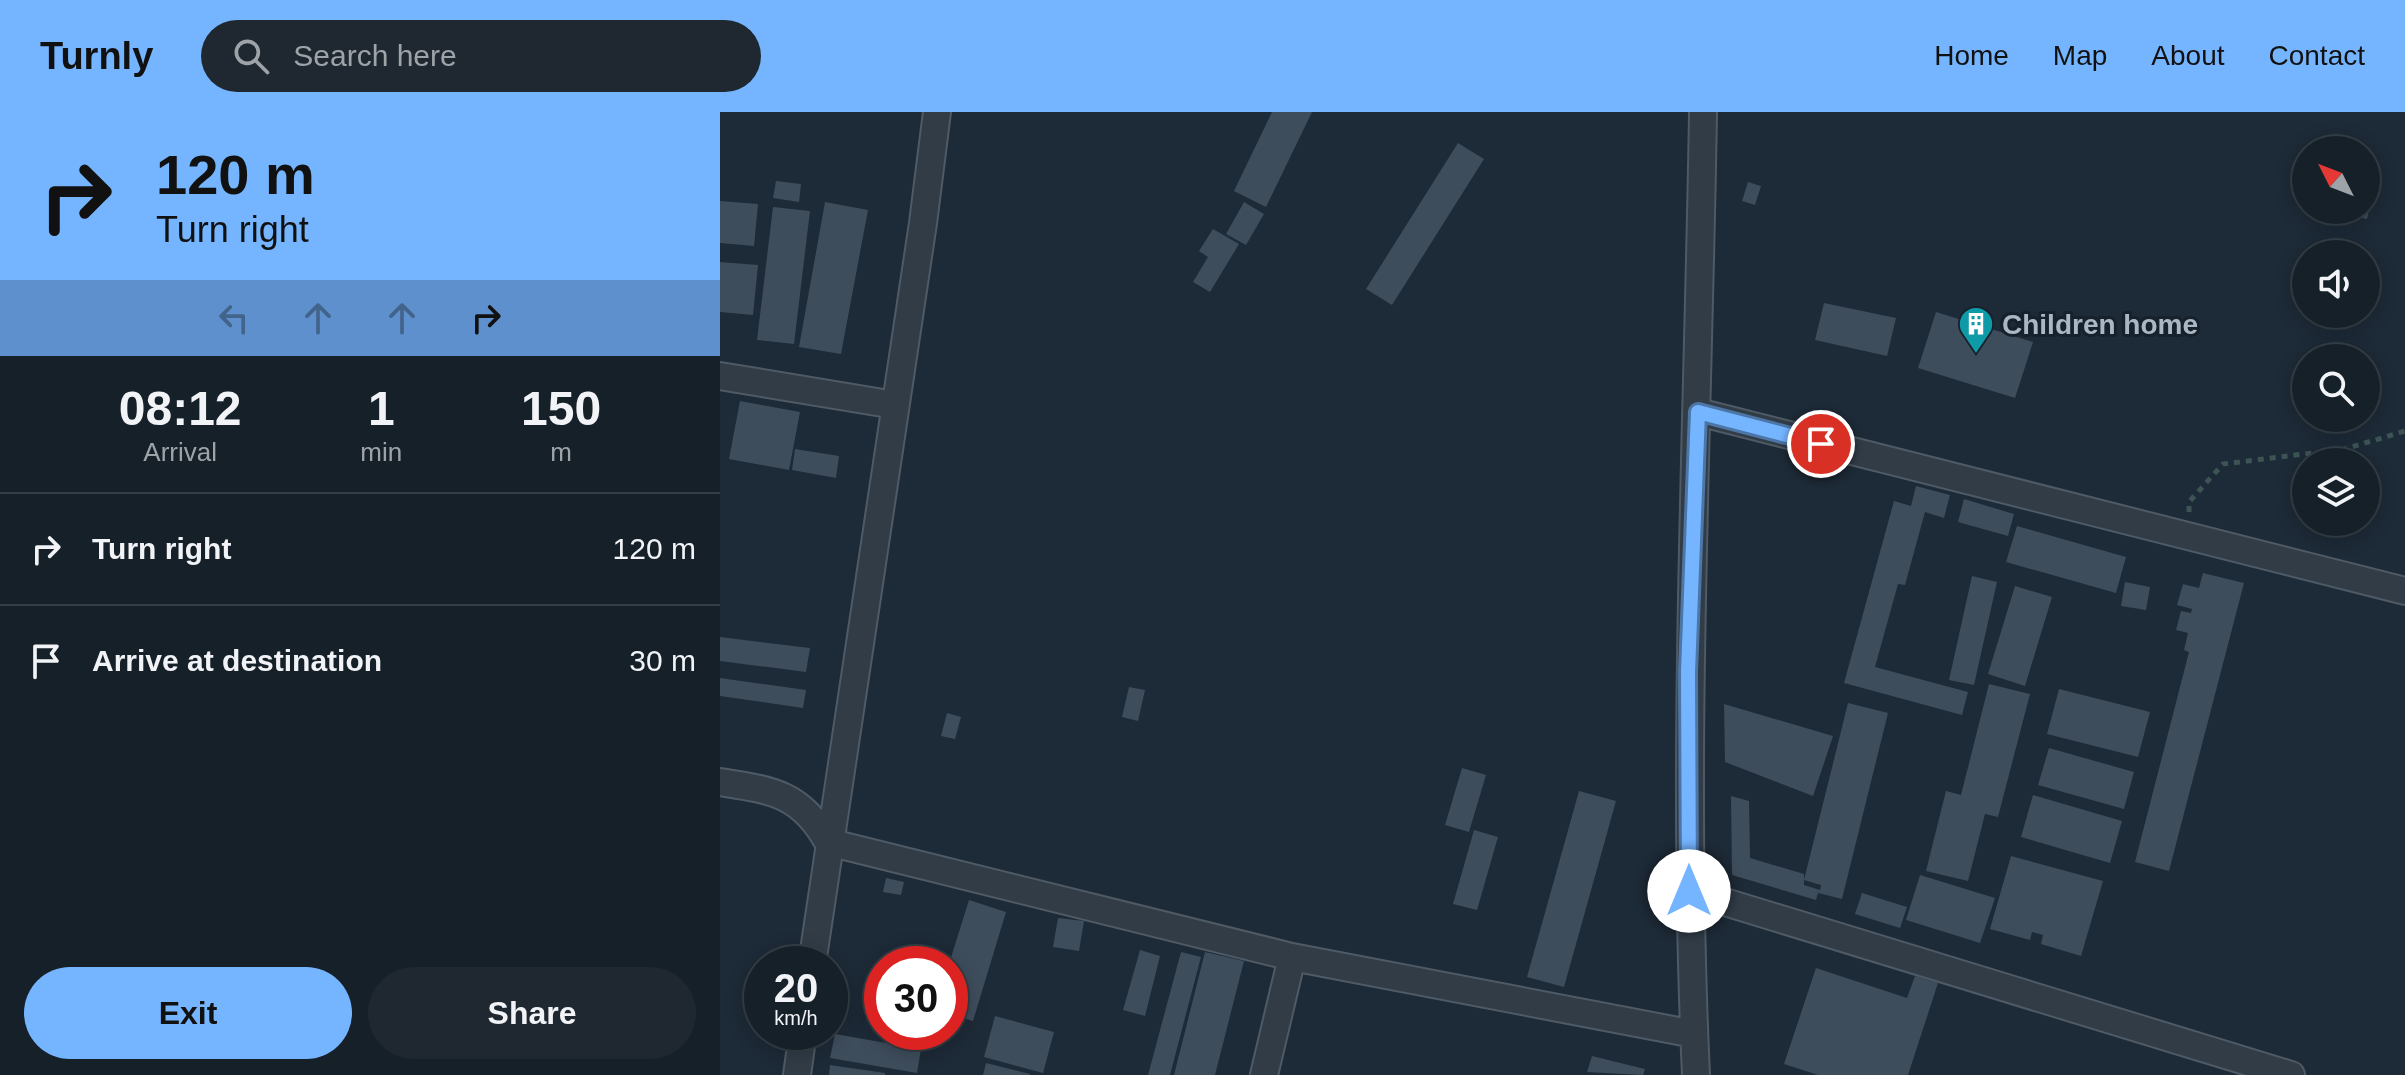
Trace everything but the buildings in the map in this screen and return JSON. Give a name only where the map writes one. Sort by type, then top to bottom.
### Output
[{"type":"street","points":[[814,946],[937,112]]},
{"type":"street","points":[[1696,1075],[1689,891],[1688,672],[1698,412],[1703,112]]},
{"type":"street","points":[[720,376],[895,405]]},
{"type":"street","points":[[1698,412],[2405,591]]},
{"type":"street","points":[[720,782],[782,794],[815,818],[828,842],[1292,957],[1694,1034]]},
{"type":"street","points":[[1689,891],[2291,1075]]},
{"type":"street","points":[[1264,1075],[1292,957]]},
{"type":"street","points":[[797,1075],[800,1050]]},
{"type":"path","points":[[2188,537],[2189,502],[2223,464],[2345,449],[2405,431]]},
{"type":"place","name":"Children home","points":[[1976,355]]},
{"type":"route","points":[[1689,891],[1688,672],[1698,412],[1821,444]]}]
